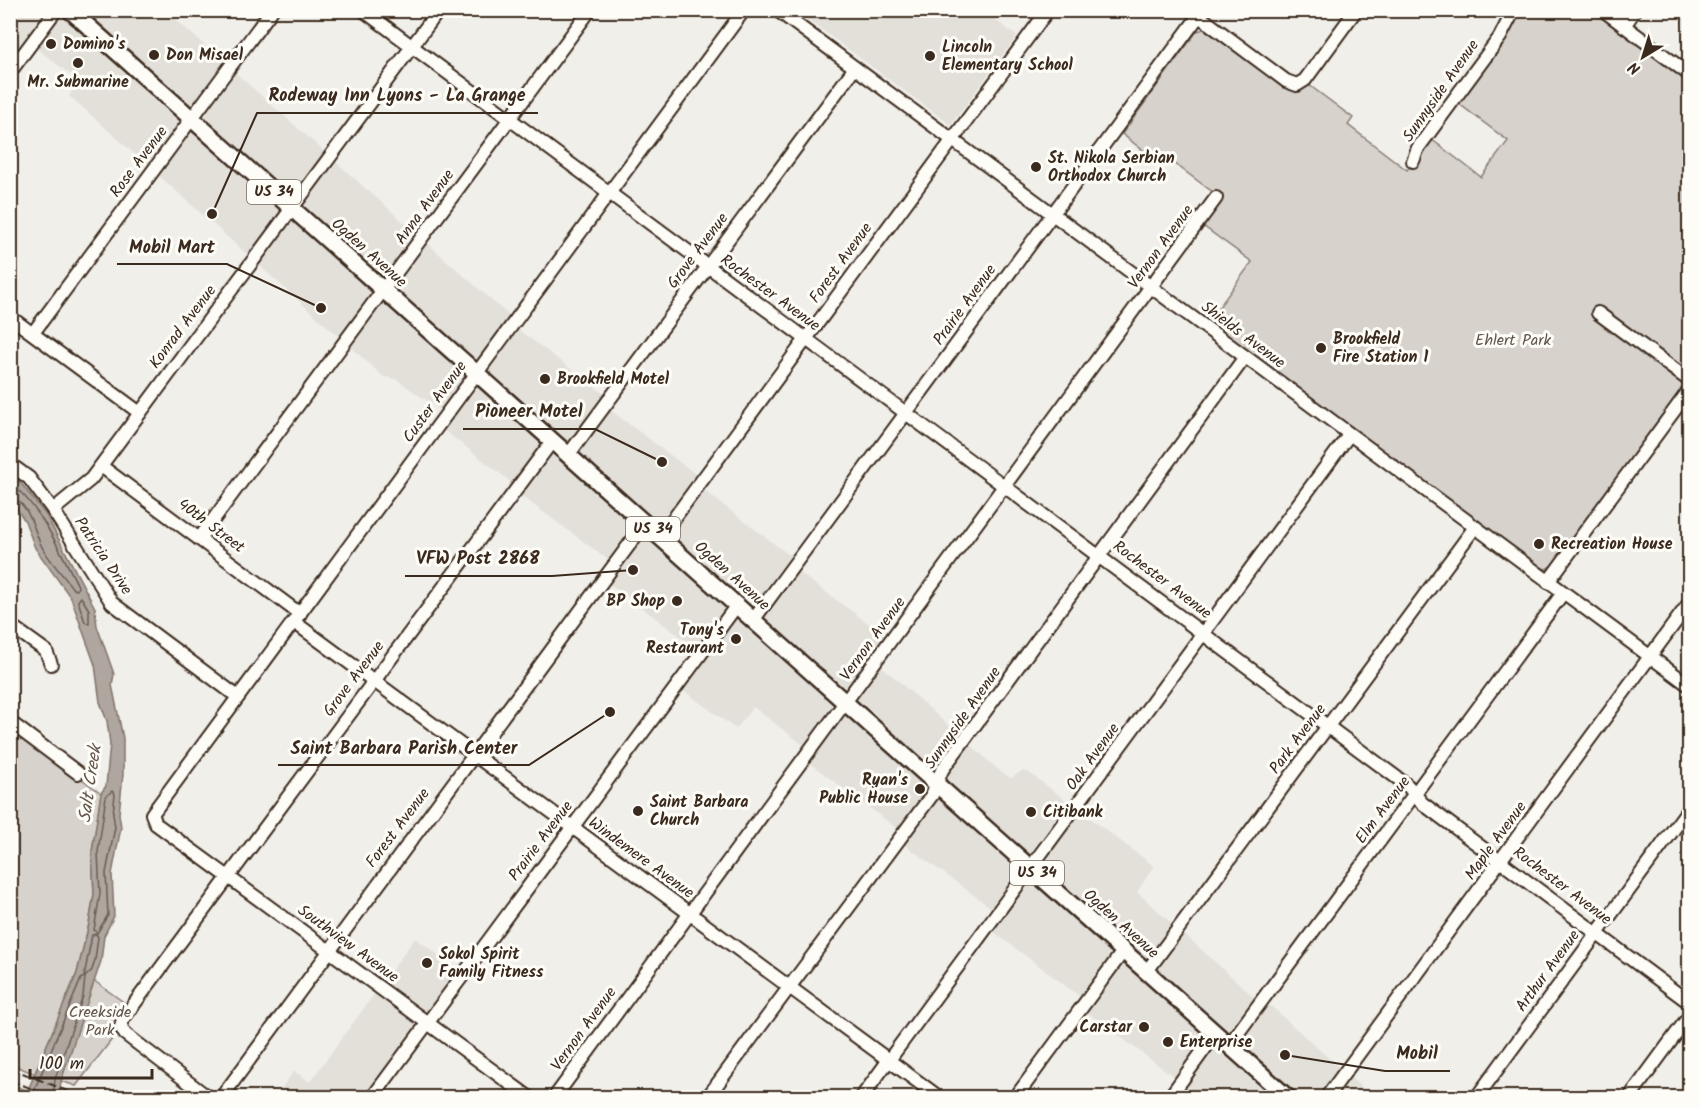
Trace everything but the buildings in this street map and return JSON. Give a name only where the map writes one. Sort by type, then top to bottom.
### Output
[{"type":"main road","name":"Ogden Avenue","points":[[70,10],[646,522],[1288,1098]]},
{"type":"street","points":[[10,72],[56,10]]},
{"type":"street","name":"Rose Avenue","points":[[33,333],[272,10]]},
{"type":"street","name":"Rochester Avenue","points":[[363,10],[905,414],[1204,632],[1408,786],[1422,803],[1689,1003]]},
{"type":"street","name":"Konrad Avenue","points":[[52,510],[91,479],[439,10]]},
{"type":"street","name":"Anna Avenue","points":[[200,538],[590,10]]},
{"type":"street","name":"Custer Avenue","points":[[152,814],[744,10]]},
{"type":"street","name":"Shields Avenue","points":[[777,10],[1689,686]]},
{"type":"street","name":"Forest Avenue","points":[[661,536],[1048,10]]},
{"type":"street","points":[[1197,12],[1286,81],[1297,85],[1305,80],[1356,10]]},
{"type":"street","name":"Sunnyside Avenue","points":[[1413,161],[1418,148],[1500,37],[1514,10]]},
{"type":"street","points":[[1603,10],[1689,75]]},
{"type":"street","points":[[1624,26],[1635,10]]},
{"type":"street","name":"Prairie Avenue","points":[[754,620],[1197,12]]},
{"type":"street","name":"Grove Avenue","points":[[569,454],[854,69]]},
{"type":"street","name":"Vernon Avenue","points":[[554,1098],[847,703],[1216,198]]},
{"type":"street","points":[[1598,313],[1689,381]]},
{"type":"street","points":[[10,317],[140,412]]},
{"type":"street","name":"Sunnyside Avenue","points":[[707,1098],[932,795],[942,770],[1245,357]]},
{"type":"street","points":[[1548,582],[1689,389]]},
{"type":"street","name":"Oak Avenue","points":[[861,1098],[1349,435]]},
{"type":"street","name":"Grove Avenue","points":[[209,1098],[125,1034],[121,1027],[123,1019],[553,440]]},
{"type":"street","name":"Patricia Drive","points":[[10,464],[28,478],[52,510],[112,603],[238,697]]},
{"type":"street","name":"40th Street","points":[[101,466],[200,538],[297,618]]},
{"type":"street","name":"Forest Avenue","points":[[221,1098],[327,950],[646,522]]},
{"type":"street","name":"Park Avenue","points":[[1147,971],[1474,527]]},
{"type":"street","name":"Elm Avenue","points":[[1229,1044],[1563,593]]},
{"type":"street","name":"Maple Avenue","points":[[1326,1098],[1501,862],[1689,602]]},
{"type":"street","name":"Prairie Avenue","points":[[372,1098],[737,604]]},
{"type":"street","name":"Windemere Avenue","points":[[297,618],[373,681],[940,1098]]},
{"type":"street","points":[[10,625],[46,651],[51,664]]},
{"type":"street","points":[[10,722],[78,773]]},
{"type":"street","name":"Arthur Avenue","points":[[1476,1098],[1689,807]]},
{"type":"street","name":"Southview Avenue","points":[[152,814],[156,824],[530,1098]]},
{"type":"street","points":[[1015,1098],[1124,950]]},
{"type":"street","points":[[1629,1098],[1689,1015]]},
{"type":"street","points":[[1169,1098],[1216,1033]]},
{"type":"shaded area","points":[[11,11],[166,11],[515,321],[512,325],[610,398],[605,406],[702,479],[698,486],[797,561],[793,568],[892,641],[877,662],[1001,772],[1011,778],[1022,771],[1028,772],[1154,866],[1137,892],[1253,996],[1272,1007],[1372,1097],[1188,1098],[1175,1088],[1180,1081],[1081,1008],[1086,1001],[987,927],[997,912],[898,840],[903,833],[804,759],[810,750],[753,707],[736,729],[677,686],[701,652],[603,579],[614,564],[524,498],[506,478],[432,421],[440,410],[396,379],[384,377],[69,96],[79,81],[31,44],[11,72]]},
{"type":"shaded area","name":"Lincoln Elementary School","points":[[796,11],[983,11],[1017,36],[951,125]]},
{"type":"shaded area","points":[[415,938],[462,972],[369,1097],[274,1098],[294,1071],[310,1082]]},
{"type":"green space","name":"Ehlert Park","points":[[1521,11],[1595,11],[1689,81],[1689,379],[1553,565],[1546,569],[1539,567],[1208,322],[1252,262],[1203,226],[1222,199],[1167,158],[1162,165],[1122,134],[1197,31],[1204,29],[1285,88],[1294,91],[1309,85],[1353,118],[1348,125],[1407,170],[1431,139],[1481,177],[1508,141],[1458,103]]},
{"type":"green space","points":[[10,726],[101,793],[92,852],[94,894],[89,924],[77,973],[35,1074],[11,1064]]},
{"type":"green space","name":"Creekside Park","points":[[93,980],[129,1006],[119,1030],[76,1086],[61,1081]]},
{"type":"green space","points":[[10,1084],[26,1090],[25,1097],[11,1097]]},
{"type":"water","name":"Salt Creek","points":[[11,475],[20,482],[46,515],[95,608],[97,626],[114,674],[112,685],[123,738],[123,774],[119,814],[121,827],[112,874],[114,916],[104,936],[101,961],[61,1081],[59,1097],[25,1097],[77,973],[89,924],[94,894],[92,852],[101,793],[106,786],[110,744],[107,721],[100,702],[95,665],[71,598],[35,548],[25,521],[11,500]]},
{"type":"railway","points":[[10,1068],[85,1098]]},
{"type":"railway","points":[[10,1080],[55,1098]]},
{"type":"place","name":"Domino's","points":[[51,44]]},
{"type":"place","name":"Don Misael","points":[[154,55]]},
{"type":"place","name":"Lincoln Elementary School","points":[[930,56]]},
{"type":"place","name":"Mr. Submarine","points":[[78,63]]},
{"type":"place","name":"St. Nikola Serbian Orthodox Church","points":[[1036,167]]},
{"type":"place","name":"Rodeway Inn Lyons - La Grange","points":[[212,214]]},
{"type":"place","name":"Mobil Mart","points":[[321,308]]},
{"type":"place","name":"Brookfield Fire Station 1","points":[[1321,348]]},
{"type":"place","name":"Brookfield Motel","points":[[545,379]]},
{"type":"place","name":"Pioneer Motel","points":[[662,462]]},
{"type":"place","name":"Recreation House","points":[[1539,544]]},
{"type":"place","name":"VFW Post 2868","points":[[633,570]]},
{"type":"place","name":"BP Shop","points":[[677,601]]},
{"type":"place","name":"Tony's Restaurant","points":[[736,639]]},
{"type":"place","name":"Saint Barbara Parish Center","points":[[610,712]]},
{"type":"place","name":"Ryan's Public House","points":[[920,789]]},
{"type":"place","name":"Saint Barbara Church","points":[[638,811]]},
{"type":"place","name":"Citibank","points":[[1031,812]]},
{"type":"place","name":"Sokol Spirit Family Fitness","points":[[427,963]]},
{"type":"place","name":"Carstar","points":[[1144,1027]]},
{"type":"place","name":"Enterprise","points":[[1168,1042]]},
{"type":"place","name":"Mobil","points":[[1285,1055]]}]
